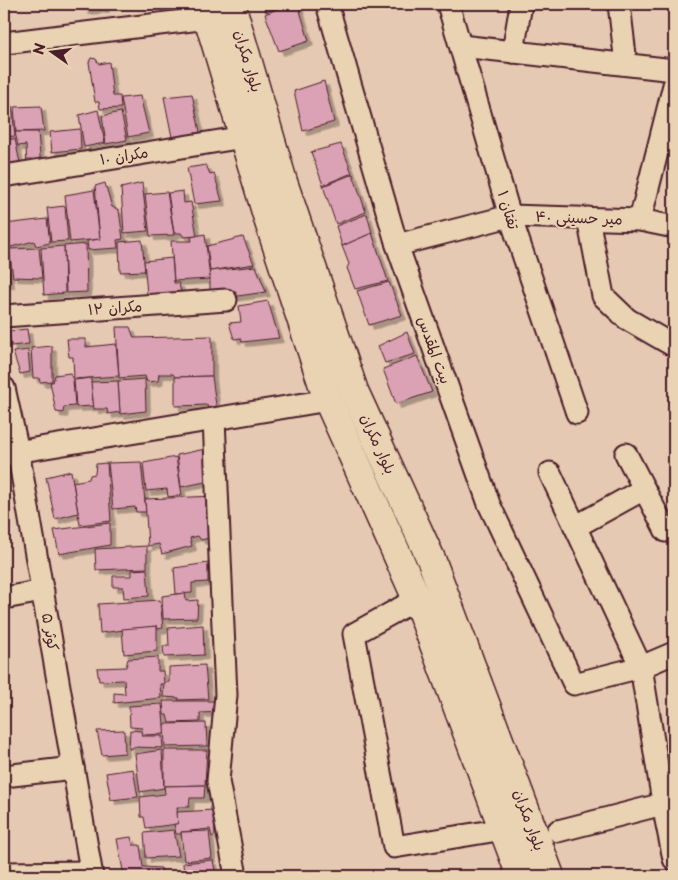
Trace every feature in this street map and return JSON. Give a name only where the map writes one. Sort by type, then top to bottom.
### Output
[{"type":"street","name":"بلوار مکران","points":[[231,4],[231,50],[244,137],[269,222],[328,400],[417,599],[521,876]]},
{"type":"street","name":"بیت المقدس","points":[[326,4],[397,245],[489,504],[574,684],[641,667]]},
{"type":"street","name":"تفتان ۱","points":[[448,4],[510,216],[577,413]]},
{"type":"street","points":[[513,52],[521,4]]},
{"type":"street","points":[[619,4],[626,64]]},
{"type":"street","name":"بلوار مکران","points":[[206,11],[231,50],[283,182],[354,391],[431,559],[550,876]]},
{"type":"street","points":[[4,43],[206,11]]},
{"type":"street","points":[[460,46],[674,70]]},
{"type":"street","points":[[640,220],[674,85]]},
{"type":"street","name":"مکران ۱۰","points":[[4,176],[244,137]]},
{"type":"street","name":"میر حسینی ۴۰","points":[[397,245],[510,216],[640,220],[674,227]]},
{"type":"street","points":[[588,218],[603,296],[627,319],[674,346]]},
{"type":"street","name":"مکران ۱۲","points":[[4,316],[226,300]]},
{"type":"street","name":"کوثر ۵","points":[[4,388],[11,452],[43,591],[92,874]]},
{"type":"street","points":[[11,452],[328,400]]},
{"type":"street","points":[[214,419],[226,695],[218,781],[236,876]]},
{"type":"street","points":[[626,454],[666,532]]},
{"type":"street","points":[[550,473],[641,667],[668,813],[674,859]]},
{"type":"street","points":[[575,527],[644,490]]},
{"type":"street","points":[[4,598],[43,591]]},
{"type":"street","points":[[417,599],[354,634],[394,847],[504,829]]},
{"type":"street","points":[[641,667],[673,652]]},
{"type":"street","points":[[4,776],[73,768]]},
{"type":"street","points":[[558,831],[668,813]]},
{"type":"street","points":[[4,872],[92,874]]},
{"type":"building","points":[[83,4],[104,4],[105,8],[84,10]]},
{"type":"building","points":[[263,4],[286,4],[266,12]]},
{"type":"building","points":[[290,4],[298,4],[309,41],[279,51],[265,14]]},
{"type":"building","points":[[91,58],[96,59],[99,64],[109,62],[113,96],[120,96],[121,108],[100,109],[99,102],[95,102],[89,62]]},
{"type":"building","points":[[324,81],[334,122],[303,131],[294,91]]},
{"type":"building","points":[[192,94],[202,141],[174,147],[164,97]]},
{"type":"building","points":[[140,96],[149,133],[128,137],[121,98]]},
{"type":"building","points":[[4,106],[12,106],[15,136],[4,137]]},
{"type":"building","points":[[41,106],[44,131],[16,132],[14,107]]},
{"type":"building","points":[[98,110],[105,143],[84,147],[79,115]]},
{"type":"building","points":[[121,112],[127,140],[106,144],[102,116]]},
{"type":"building","points":[[80,129],[81,149],[52,152],[50,132]]},
{"type":"building","points":[[15,132],[38,132],[41,167],[27,171],[26,145],[18,146]]},
{"type":"building","points":[[4,139],[15,139],[22,173],[4,176]]},
{"type":"building","points":[[341,144],[352,173],[323,185],[311,152]]},
{"type":"building","points":[[206,165],[210,174],[214,173],[222,201],[194,204],[187,168]]},
{"type":"building","points":[[353,174],[366,212],[336,224],[323,186]]},
{"type":"building","points":[[105,183],[112,207],[119,210],[123,239],[117,240],[118,248],[88,250],[87,241],[100,239],[95,186]]},
{"type":"building","points":[[142,183],[148,231],[124,233],[121,188]]},
{"type":"building","points":[[94,190],[100,239],[70,242],[65,195]]},
{"type":"building","points":[[183,191],[184,203],[191,202],[197,236],[184,237],[181,233],[174,233],[168,193]]},
{"type":"building","points":[[167,192],[174,235],[150,236],[145,194]]},
{"type":"building","points":[[65,206],[68,241],[51,242],[47,208]]},
{"type":"building","points":[[367,214],[372,233],[342,246],[336,226]]},
{"type":"building","points":[[47,219],[50,243],[36,246],[34,241],[7,248],[5,224]]},
{"type":"building","points":[[372,233],[388,281],[355,289],[347,268],[349,264],[342,246]]},
{"type":"building","points":[[205,234],[210,279],[174,281],[171,241],[192,241],[191,237]]},
{"type":"building","points":[[243,237],[254,264],[210,271],[207,246]]},
{"type":"building","points":[[142,240],[145,271],[120,272],[119,242]]},
{"type":"building","points":[[86,244],[87,292],[66,293],[64,246]]},
{"type":"building","points":[[64,246],[65,293],[44,295],[41,248]]},
{"type":"building","points":[[39,248],[42,278],[13,277],[9,249]]},
{"type":"building","points":[[7,250],[10,284],[4,284],[4,251]]},
{"type":"building","points":[[172,258],[174,283],[179,283],[183,303],[148,305],[144,261]]},
{"type":"building","points":[[256,266],[266,292],[210,300],[210,271]]},
{"type":"building","points":[[389,282],[402,315],[369,325],[357,291]]},
{"type":"building","points":[[268,301],[279,338],[242,342],[241,338],[234,339],[229,323],[241,322],[239,306]]},
{"type":"building","points":[[116,327],[130,327],[134,338],[212,336],[212,376],[175,377],[173,374],[159,374],[158,381],[147,382],[145,376],[119,378]]},
{"type":"building","points":[[27,329],[29,344],[11,346],[9,331]]},
{"type":"building","points":[[407,332],[415,354],[385,363],[378,346]]},
{"type":"building","points":[[67,339],[86,339],[86,347],[116,344],[119,376],[74,379],[73,357],[69,357]]},
{"type":"building","points":[[52,346],[52,381],[40,382],[39,378],[33,378],[31,348]]},
{"type":"building","points":[[28,350],[30,372],[20,374],[13,352]]},
{"type":"building","points":[[417,356],[432,392],[396,404],[383,369]]},
{"type":"building","points":[[70,373],[73,380],[75,406],[64,407],[63,413],[56,412],[50,382],[53,382],[55,375]]},
{"type":"building","points":[[212,376],[217,413],[209,414],[207,405],[175,406],[175,377]]},
{"type":"building","points":[[91,378],[93,406],[76,407],[74,380]]},
{"type":"building","points":[[145,379],[146,411],[120,414],[118,381]]},
{"type":"building","points":[[118,381],[120,412],[108,414],[107,409],[94,409],[91,382]]},
{"type":"building","points":[[205,449],[208,477],[205,482],[181,487],[177,455]]},
{"type":"building","points":[[176,457],[182,495],[168,497],[167,489],[146,491],[143,463]]},
{"type":"building","points":[[141,462],[146,512],[136,512],[135,507],[113,509],[108,463]]},
{"type":"building","points":[[107,463],[111,521],[80,525],[73,482],[89,479],[90,475],[95,474],[96,464]]},
{"type":"building","points":[[71,471],[78,513],[55,519],[46,477]]},
{"type":"building","points":[[215,496],[217,536],[201,540],[198,536],[190,538],[192,546],[162,554],[159,544],[148,546],[145,499]]},
{"type":"building","points":[[110,523],[110,545],[59,554],[54,530]]},
{"type":"building","points":[[147,546],[147,568],[96,570],[95,549]]},
{"type":"building","points":[[208,563],[208,582],[192,583],[192,593],[176,594],[174,568]]},
{"type":"building","points":[[147,569],[149,596],[124,598],[123,587],[113,587],[113,576],[132,576],[132,570]]},
{"type":"building","points":[[185,593],[186,601],[198,600],[197,618],[163,619],[162,596]]},
{"type":"building","points":[[160,600],[163,628],[158,629],[157,626],[100,633],[98,604]]},
{"type":"building","points":[[203,625],[204,655],[164,657],[163,646],[169,646],[168,628]]},
{"type":"building","points":[[157,626],[157,651],[124,654],[122,629]]},
{"type":"building","points":[[158,657],[158,671],[163,671],[164,684],[160,684],[161,698],[114,703],[114,693],[125,694],[124,680],[99,681],[97,668],[126,667],[128,659]]},
{"type":"building","points":[[205,665],[208,699],[178,700],[179,698],[163,697],[164,683],[169,682],[169,667]]},
{"type":"building","points":[[163,701],[222,701],[222,712],[200,713],[200,722],[169,723],[167,715],[164,715]]},
{"type":"building","points":[[162,704],[165,734],[143,735],[142,728],[130,727],[129,706]]},
{"type":"building","points":[[206,723],[207,746],[165,747],[164,724]]},
{"type":"building","points":[[124,730],[125,753],[102,755],[97,731]]},
{"type":"building","points":[[130,730],[141,731],[142,736],[162,736],[163,748],[133,747],[129,749]]},
{"type":"building","points":[[162,750],[164,788],[140,792],[135,754]]},
{"type":"building","points":[[164,750],[207,750],[205,785],[164,786]]},
{"type":"building","points":[[133,769],[138,797],[111,800],[106,773]]},
{"type":"building","points":[[205,785],[204,798],[190,798],[189,807],[177,807],[178,824],[146,828],[144,817],[141,817],[140,797],[165,794],[164,786]]},
{"type":"building","points":[[214,810],[215,835],[212,837],[210,829],[176,834],[174,824],[178,824],[177,812]]},
{"type":"building","points":[[174,830],[179,856],[146,858],[144,833]]},
{"type":"building","points":[[209,831],[212,858],[184,861],[181,832]]},
{"type":"building","points":[[131,837],[133,845],[140,845],[143,867],[161,868],[163,876],[124,876],[117,839]]},
{"type":"building","points":[[213,860],[216,876],[184,876],[183,863]]}]
